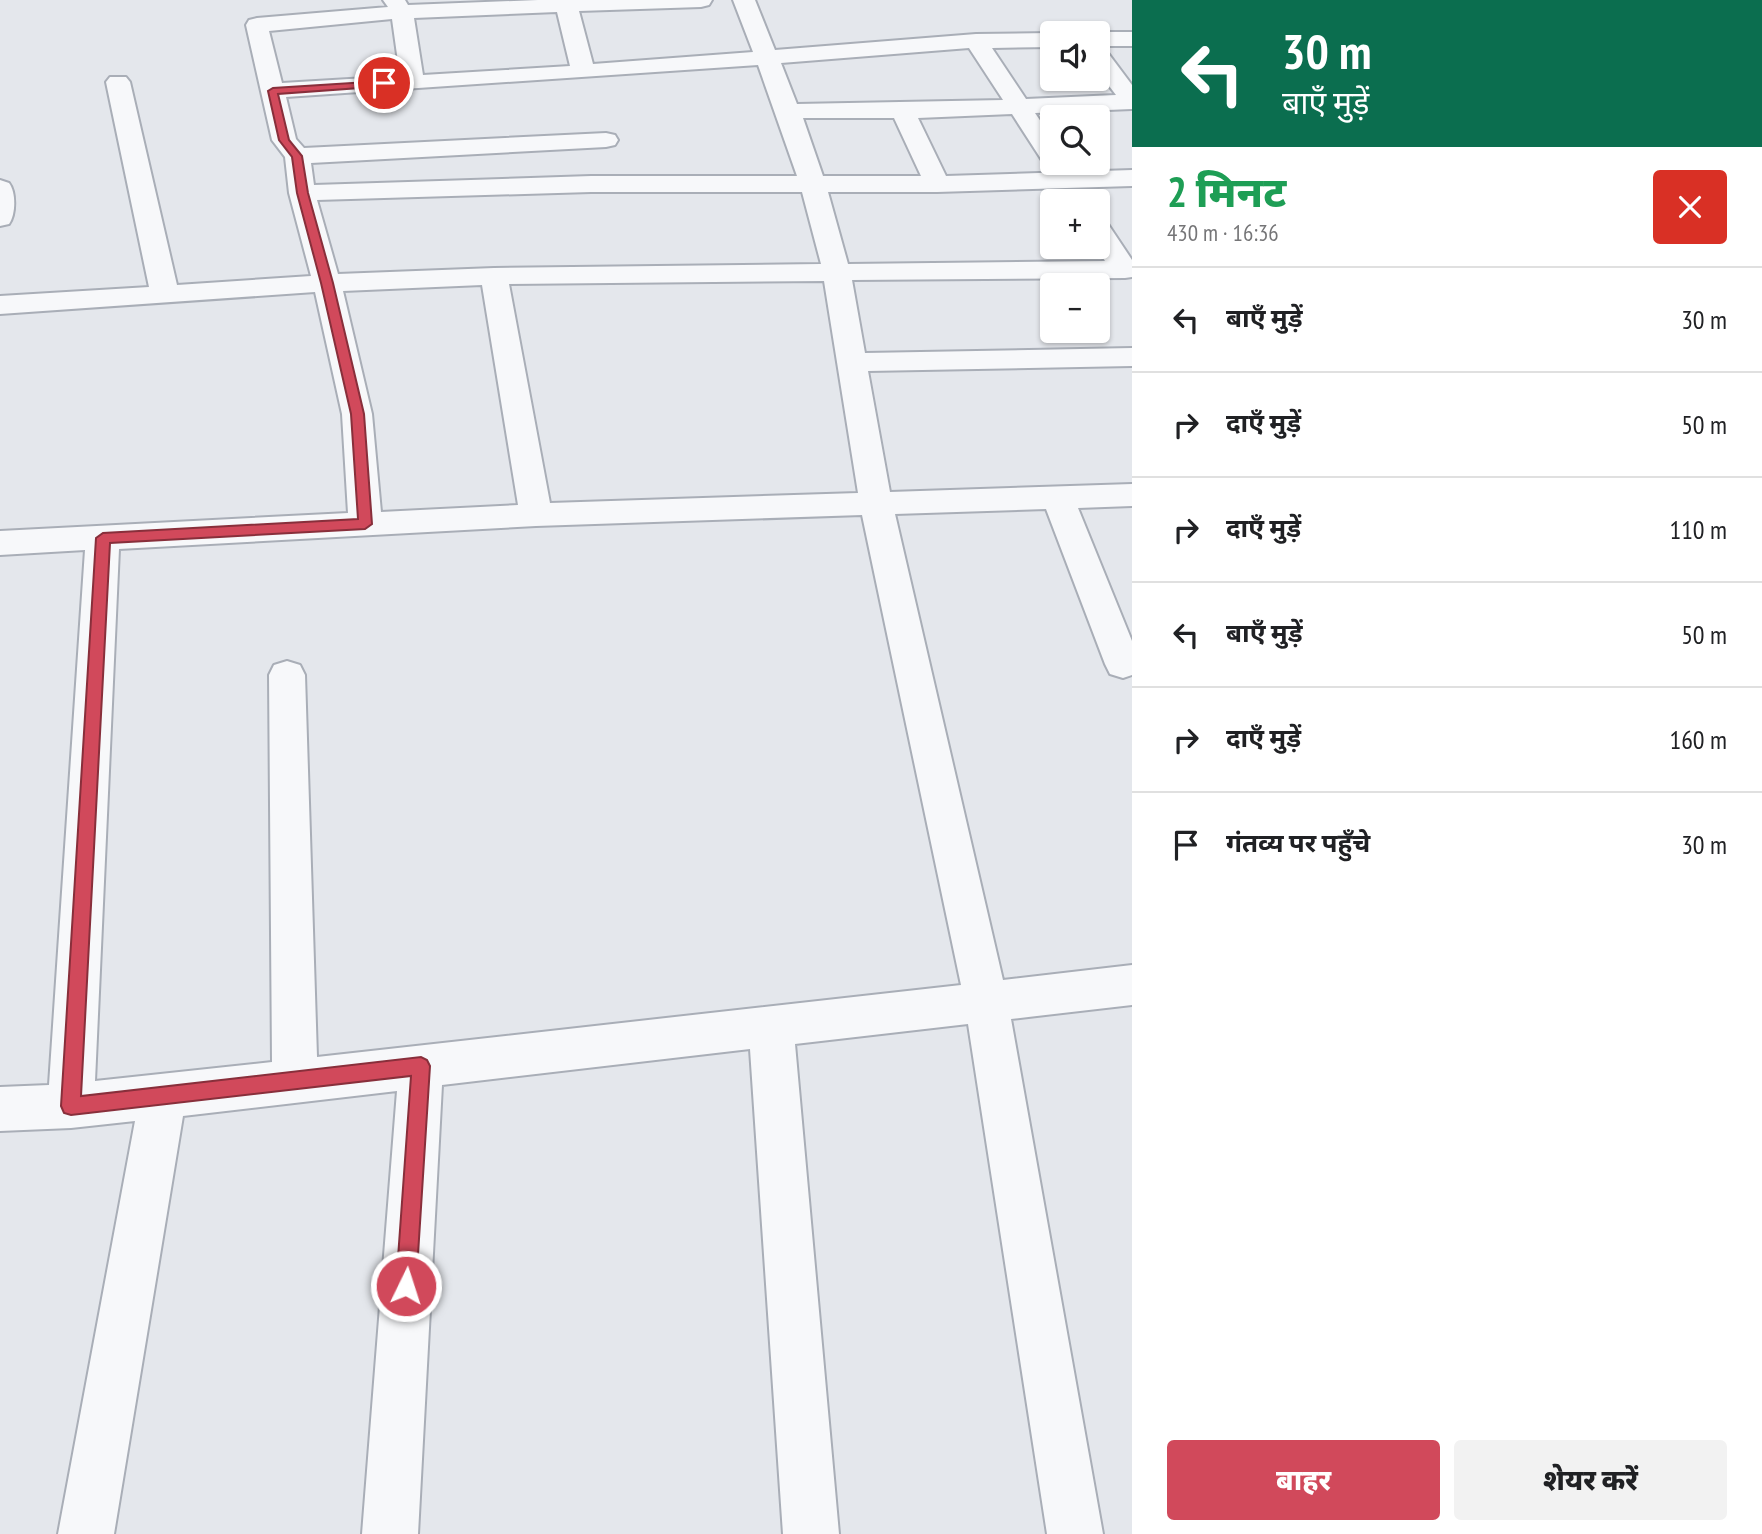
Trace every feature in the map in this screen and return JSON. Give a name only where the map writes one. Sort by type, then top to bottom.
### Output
[{"type":"street","points":[[365,524],[357,414],[327,283],[302,193],[297,156],[284,140],[257,25],[398,6],[701,0]]},
{"type":"street","points":[[744,0],[788,111],[813,185],[837,274],[876,505],[986,1002],[1074,1534]]},
{"type":"street","points":[[564,2],[583,72]]},
{"type":"street","points":[[398,6],[412,81]]},
{"type":"street","points":[[1110,39],[1132,39]]},
{"type":"street","points":[[273,91],[583,72],[976,41],[1040,40]]},
{"type":"street","points":[[976,41],[1040,139]]},
{"type":"street","points":[[1110,72],[1132,102]]},
{"type":"street","points":[[118,82],[164,294]]},
{"type":"street","points":[[788,111],[903,111],[1132,102]]},
{"type":"street","points":[[903,111],[937,184]]},
{"type":"street","points":[[297,156],[606,140]]},
{"type":"street","points":[[302,193],[591,184],[937,184],[1040,173]]},
{"type":"street","points":[[1101,175],[1132,178]]},
{"type":"street","points":[[0,188],[0,218]]},
{"type":"street","points":[[1110,244],[1129,269]]},
{"type":"street","points":[[0,305],[327,283],[494,276],[1129,269]]},
{"type":"street","points":[[494,276],[536,515]]},
{"type":"street","points":[[851,362],[1132,357]]},
{"type":"street","points":[[0,543],[536,515],[1132,495]]},
{"type":"street","points":[[1058,498],[1123,664]]},
{"type":"street","points":[[71,1106],[103,538]]},
{"type":"street","points":[[287,675],[295,1081]]},
{"type":"street","points":[[0,1109],[71,1106],[163,1096],[1132,985]]},
{"type":"street","points":[[771,1026],[811,1534]]},
{"type":"street","points":[[390,1534],[421,1066]]},
{"type":"street","points":[[86,1534],[163,1096]]},
{"type":"route","points":[[384,83],[273,91],[284,140],[297,156],[302,193],[327,283],[357,414],[365,524],[103,538],[71,1106],[421,1066],[406,1286]]}]
